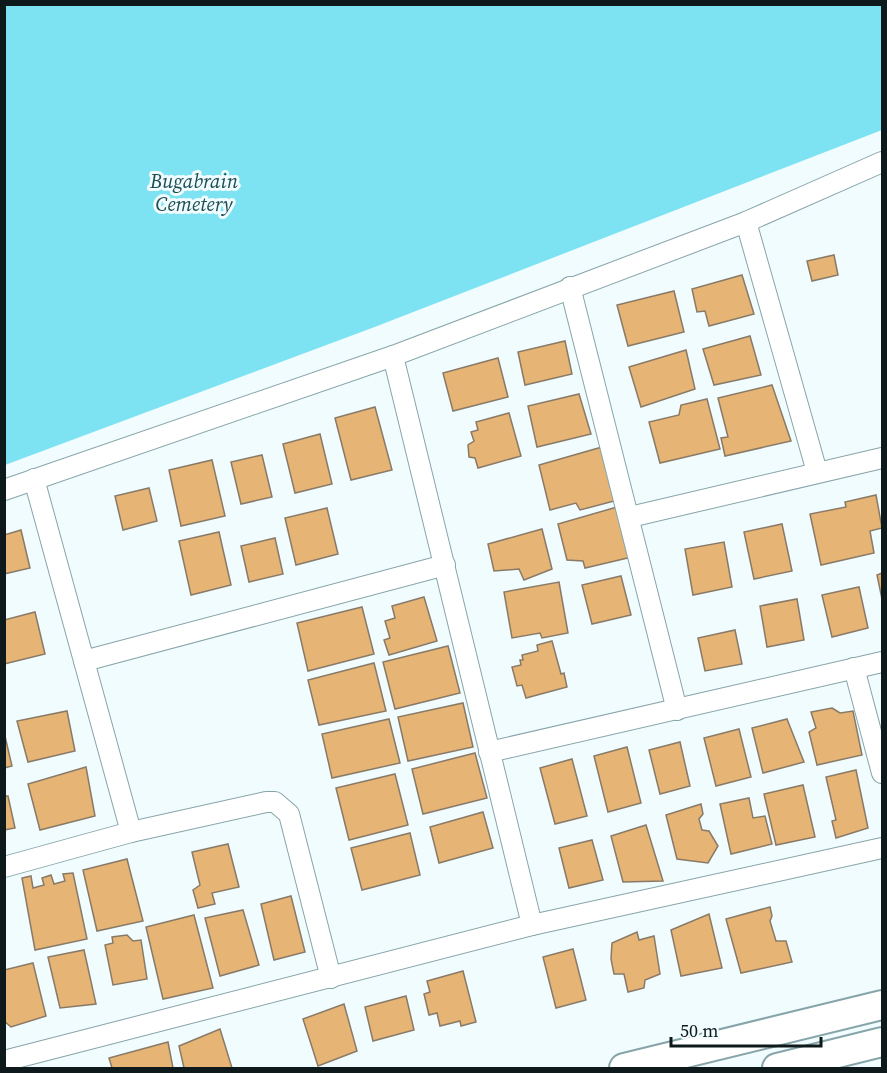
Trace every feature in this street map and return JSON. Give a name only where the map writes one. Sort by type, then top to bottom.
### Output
[{"type":"street","points":[[4,490],[393,356],[746,222],[882,162]]},
{"type":"street","points":[[746,222],[817,472]]},
{"type":"street","points":[[570,287],[677,710]]},
{"type":"street","points":[[393,356],[532,925]]},
{"type":"street","points":[[630,517],[882,458]]},
{"type":"street","points":[[34,479],[131,832]]},
{"type":"street","points":[[84,662],[445,565]]},
{"type":"street","points":[[489,752],[882,662]]},
{"type":"street","points":[[854,668],[882,772]]},
{"type":"street","points":[[4,867],[131,832],[266,802],[275,802],[289,814],[293,826],[331,978]]},
{"type":"street","points":[[4,1061],[532,925],[882,848]]},
{"type":"street","points":[[624,1068],[882,1005]]},
{"type":"street","points":[[777,1068],[882,1042]]},
{"type":"green space","name":"Bugabrain Cemetery","points":[[5,4],[882,5],[882,130],[372,328],[5,465]]},
{"type":"building","points":[[834,255],[838,275],[812,281],[807,261]]},
{"type":"building","points":[[742,275],[754,314],[709,326],[705,311],[697,312],[692,289]]},
{"type":"building","points":[[674,291],[684,332],[628,346],[617,305]]},
{"type":"building","points":[[750,336],[761,375],[714,385],[703,349]]},
{"type":"building","points":[[565,341],[572,374],[525,385],[518,352]]},
{"type":"building","points":[[686,350],[695,389],[641,407],[629,367]]},
{"type":"building","points":[[498,358],[508,397],[453,411],[443,373]]},
{"type":"building","points":[[772,385],[791,441],[725,456],[721,438],[728,437],[718,398]]},
{"type":"building","points":[[579,394],[591,434],[537,447],[528,406]]},
{"type":"building","points":[[707,399],[720,449],[660,463],[649,422],[679,415],[681,405]]},
{"type":"building","points":[[375,407],[392,470],[351,480],[335,418]]},
{"type":"building","points":[[509,413],[521,456],[478,468],[475,458],[469,457],[468,445],[474,441],[471,432],[478,430],[476,422]]},
{"type":"building","points":[[320,434],[332,484],[295,493],[283,444]]},
{"type":"building","points":[[602,447],[618,500],[580,510],[576,503],[550,510],[539,465]]},
{"type":"building","points":[[262,455],[272,497],[241,504],[231,462]]},
{"type":"building","points":[[212,460],[225,516],[181,526],[169,470]]},
{"type":"building","points":[[149,488],[157,521],[123,530],[115,496]]},
{"type":"building","points":[[876,495],[882,528],[870,531],[874,553],[821,565],[810,514],[846,507],[845,502]]},
{"type":"building","points":[[617,507],[632,557],[585,568],[583,561],[567,560],[558,524]]},
{"type":"building","points":[[327,508],[338,554],[296,565],[285,518]]},
{"type":"building","points":[[782,524],[792,571],[754,579],[744,532]]},
{"type":"building","points":[[542,529],[552,569],[524,580],[519,569],[494,571],[488,544]]},
{"type":"building","points":[[21,530],[30,568],[4,574],[4,535]]},
{"type":"building","points":[[219,532],[231,585],[191,595],[179,541]]},
{"type":"building","points":[[275,538],[283,574],[249,582],[241,546]]},
{"type":"building","points":[[724,542],[732,587],[693,595],[685,549]]},
{"type":"building","points":[[882,573],[882,599],[877,575]]},
{"type":"building","points":[[621,576],[631,615],[592,624],[582,585]]},
{"type":"building","points":[[559,582],[568,633],[542,638],[540,633],[512,638],[504,592]]},
{"type":"building","points":[[859,587],[868,628],[832,637],[822,595]]},
{"type":"building","points":[[424,597],[437,641],[389,655],[384,640],[390,638],[385,621],[395,618],[392,606]]},
{"type":"building","points":[[797,599],[804,640],[767,647],[760,606]]},
{"type":"building","points":[[362,607],[374,654],[308,671],[297,623]]},
{"type":"building","points":[[35,612],[45,654],[4,664],[4,620]]},
{"type":"building","points":[[735,630],[742,664],[705,671],[698,638]]},
{"type":"building","points":[[552,641],[567,687],[526,698],[522,685],[517,686],[512,667],[521,665],[522,655],[538,651],[537,645]]},
{"type":"building","points":[[448,646],[460,693],[395,709],[383,662]]},
{"type":"building","points":[[374,663],[386,711],[319,725],[308,680]]},
{"type":"building","points":[[463,703],[473,747],[408,761],[398,717]]},
{"type":"building","points":[[832,708],[840,713],[853,711],[862,755],[817,765],[809,732],[816,728],[811,712]]},
{"type":"building","points":[[67,711],[75,751],[28,762],[17,721]]},
{"type":"building","points":[[389,719],[400,763],[332,778],[322,734]]},
{"type":"building","points":[[787,719],[804,762],[763,773],[752,728]]},
{"type":"building","points":[[739,729],[751,777],[716,786],[704,738]]},
{"type":"building","points":[[4,732],[12,766],[4,768]]},
{"type":"building","points":[[680,742],[690,786],[660,794],[649,750]]},
{"type":"building","points":[[627,747],[641,803],[608,812],[594,756]]},
{"type":"building","points":[[475,753],[487,798],[423,814],[412,769]]},
{"type":"building","points":[[572,759],[587,816],[555,824],[540,768]]},
{"type":"building","points":[[86,767],[95,816],[40,830],[28,784]]},
{"type":"building","points":[[856,770],[868,828],[836,838],[832,821],[836,820],[826,777]]},
{"type":"building","points":[[395,774],[408,825],[349,840],[336,788]]},
{"type":"building","points":[[803,785],[815,837],[776,845],[764,794]]},
{"type":"building","points":[[4,796],[8,796],[15,828],[4,830]]},
{"type":"building","points":[[749,798],[753,818],[765,816],[772,844],[731,854],[720,804]]},
{"type":"building","points":[[701,804],[703,814],[699,819],[702,830],[709,831],[718,846],[708,863],[677,859],[666,815]]},
{"type":"building","points":[[483,812],[493,848],[439,863],[430,827]]},
{"type":"building","points":[[646,825],[663,881],[623,882],[611,836]]},
{"type":"building","points":[[410,833],[420,875],[362,890],[351,848]]},
{"type":"building","points":[[592,840],[603,880],[569,888],[559,848]]},
{"type":"building","points":[[228,844],[239,887],[212,893],[215,904],[198,908],[193,890],[200,885],[192,852]]},
{"type":"building","points":[[127,859],[143,921],[97,931],[83,870]]},
{"type":"building","points":[[73,873],[87,939],[35,950],[22,878],[31,876],[33,888],[44,885],[42,878],[51,875],[54,884],[65,881],[63,874]]},
{"type":"building","points":[[291,896],[305,952],[274,960],[261,904]]},
{"type":"building","points":[[770,907],[772,916],[770,921],[776,941],[786,941],[792,962],[741,973],[726,919]]},
{"type":"building","points":[[243,910],[259,965],[220,976],[205,918]]},
{"type":"building","points":[[709,914],[722,968],[681,976],[671,930]]},
{"type":"building","points":[[194,915],[213,988],[163,999],[146,927]]},
{"type":"building","points":[[637,932],[639,940],[654,936],[660,974],[645,980],[644,988],[628,992],[624,974],[614,974],[611,959],[612,943]]},
{"type":"building","points":[[127,935],[133,941],[141,940],[147,979],[113,985],[105,945],[113,943],[112,937]]},
{"type":"building","points":[[573,949],[586,1000],[556,1008],[543,957]]},
{"type":"building","points":[[84,950],[96,1004],[60,1008],[48,957]]},
{"type":"building","points":[[33,963],[46,1016],[11,1027],[4,1021],[4,970]]},
{"type":"building","points":[[463,971],[476,1022],[461,1026],[460,1021],[440,1026],[437,1013],[429,1015],[424,994],[430,992],[427,981]]},
{"type":"building","points":[[406,996],[414,1030],[373,1041],[365,1007]]},
{"type":"building","points":[[344,1004],[357,1051],[318,1066],[303,1019]]},
{"type":"building","points":[[220,1029],[232,1068],[184,1068],[179,1046]]},
{"type":"building","points":[[168,1042],[173,1068],[112,1068],[109,1058]]}]
